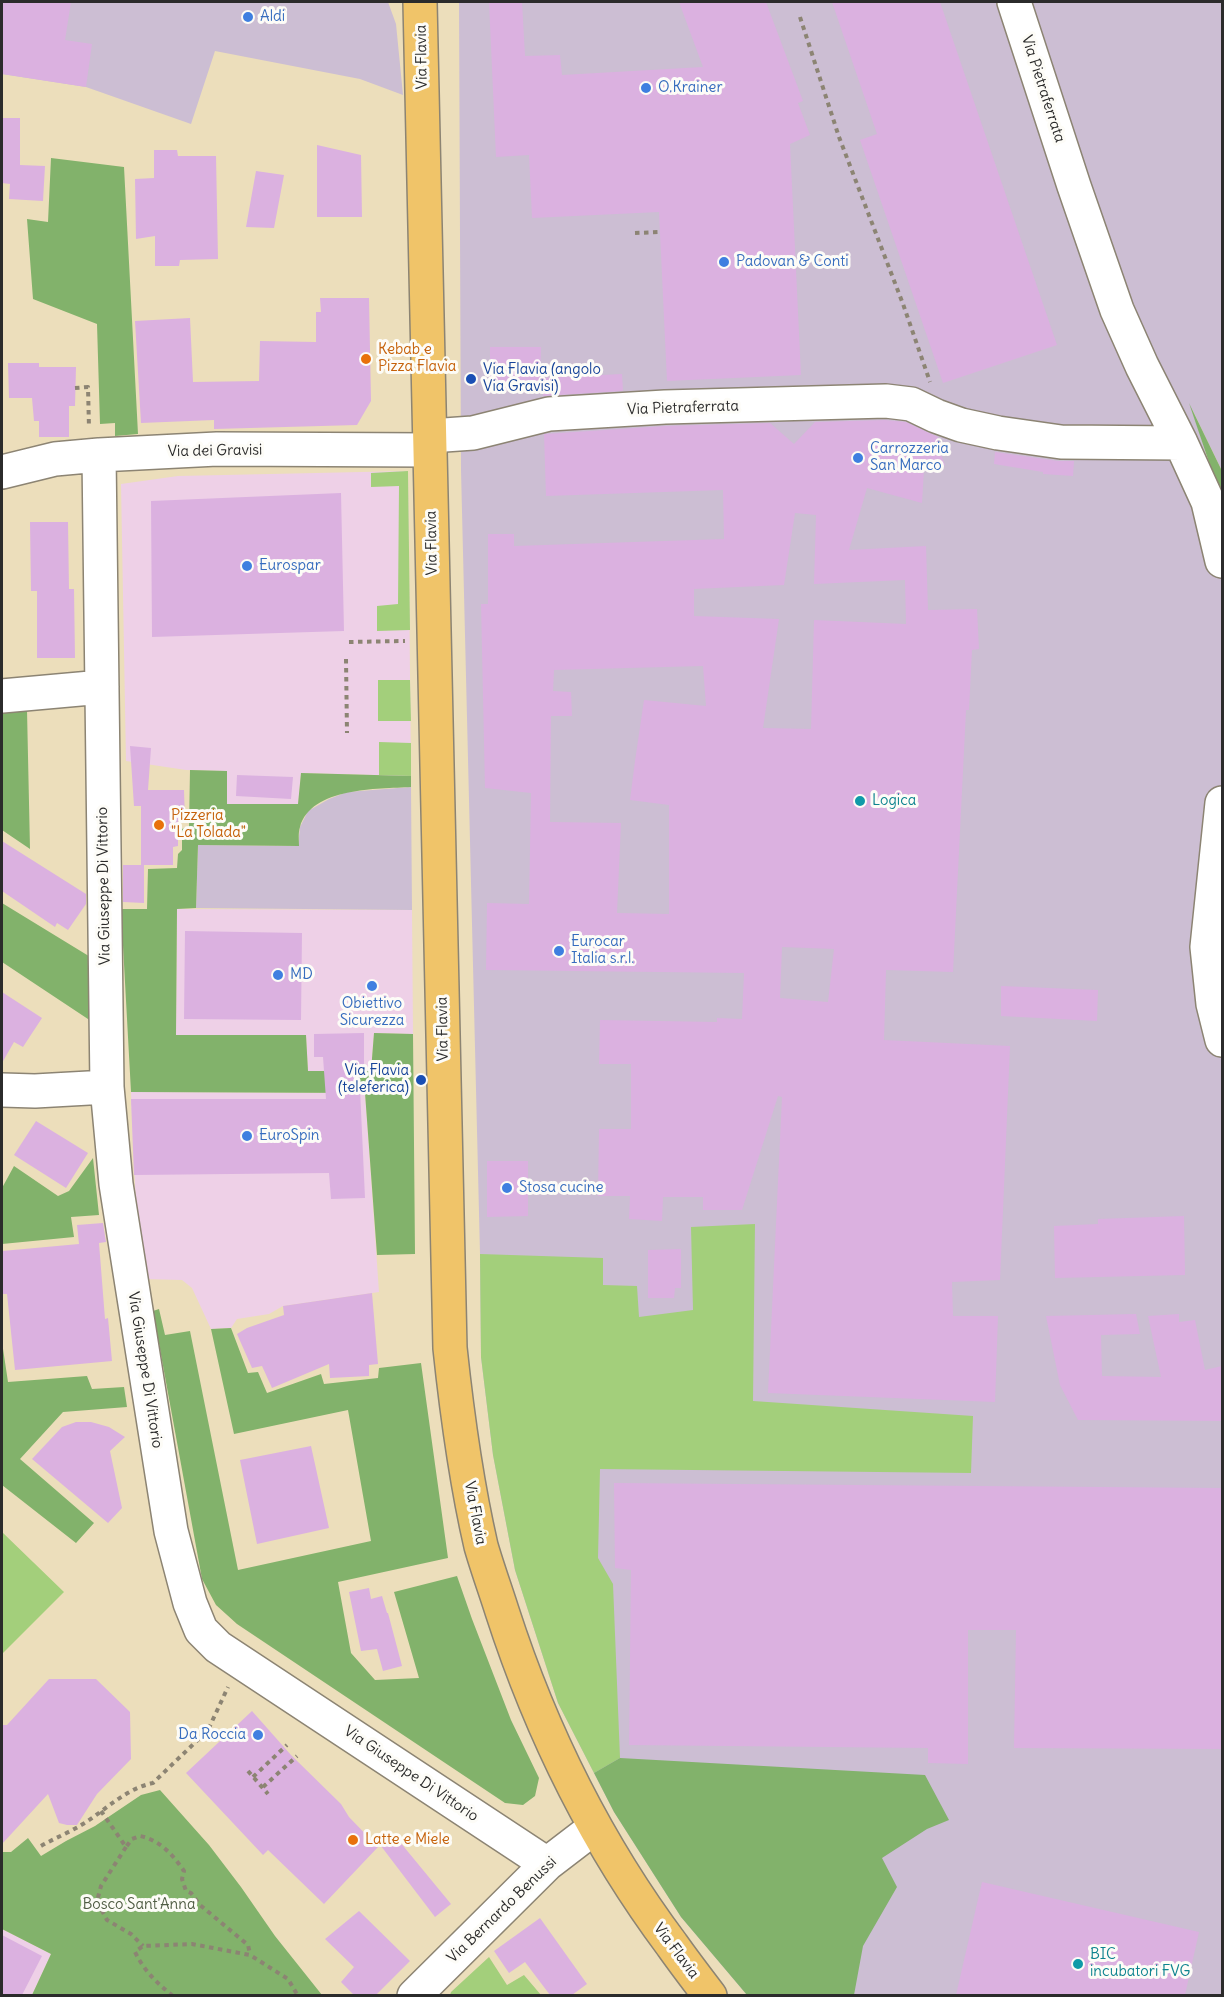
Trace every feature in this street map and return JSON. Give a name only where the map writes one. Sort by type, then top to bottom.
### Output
[{"type":"main road","points":[[407,2],[421,17]]},
{"type":"main road","name":"Via Flavia","points":[[421,17],[450,1348],[458,1423],[482,1546],[513,1646],[538,1713],[594,1828],[643,1907],[710,1995]]},
{"type":"street","name":"Via Pietraferrata","points":[[1014,2],[1074,186],[1118,310],[1142,366],[1208,502],[1222,561]]},
{"type":"street","name":"Via Pietraferrata","points":[[430,443],[549,414],[665,407],[886,401],[911,404],[961,425],[1061,442],[1181,443]]},
{"type":"street","name":"Via dei Gravisi","points":[[2,472],[55,459],[94,455],[430,443]]},
{"type":"street","name":"Via Giuseppe Di Vittorio","points":[[94,455],[102,687],[107,1088],[116,1184],[171,1531],[190,1603],[201,1630],[218,1647],[547,1864]]},
{"type":"street","points":[[2,696],[102,687]]},
{"type":"street","points":[[1222,804],[1207,947],[1213,1004],[1222,1040]]},
{"type":"street","points":[[2,1090],[107,1088]]},
{"type":"street","name":"Via Bernardo Benussi","points":[[414,1995],[547,1864],[594,1828]]},
{"type":"path","points":[[800,17],[839,136],[931,384],[936,416]]},
{"type":"path","points":[[635,232],[660,232]]},
{"type":"path","points":[[75,388],[88,387],[94,455]]},
{"type":"path","points":[[349,642],[434,640]]},
{"type":"path","points":[[346,658],[347,733]]},
{"type":"path","points":[[41,1846],[83,1824],[117,1798],[142,1786],[153,1784],[208,1730],[228,1687]]},
{"type":"path","points":[[253,1777],[287,1745]]},
{"type":"path","points":[[263,1787],[297,1756]]},
{"type":"path","points":[[248,1771],[268,1794]]},
{"type":"path","points":[[101,1811],[126,1847]]},
{"type":"path","points":[[143,1946],[131,1934],[107,1920],[97,1901],[101,1886],[126,1847],[132,1839],[140,1836],[156,1841],[164,1848],[184,1871],[182,1880],[186,1891],[248,1945],[250,1955]]},
{"type":"path","points":[[173,1995],[156,1983],[140,1961],[135,1952],[143,1946],[192,1944],[250,1955],[288,1979],[298,1995]]},
{"type":"shaded area","points":[[2,2],[388,2],[396,24],[403,95],[360,79],[215,51],[191,124],[86,87],[2,74]]},
{"type":"shaded area","points":[[459,2],[1222,2],[1222,471],[1192,409],[1222,504],[1222,1995],[747,1995],[681,1917],[614,1812],[558,1703],[515,1570],[493,1455],[481,1357],[461,470]]},
{"type":"shaded area","points":[[408,471],[411,776],[301,773],[298,805],[227,804],[227,771],[186,770],[126,761],[121,484],[178,476]]},
{"type":"shaded area","points":[[411,787],[412,910],[196,908],[198,845],[298,846],[300,827],[308,811],[329,799],[347,792]]},
{"type":"shaded area","name":"MD","points":[[177,909],[412,910],[413,1034],[374,1033],[371,1071],[308,1071],[306,1035],[176,1035]]},
{"type":"shaded area","name":"EuroSpin","points":[[131,1092],[365,1093],[379,1292],[283,1306],[269,1314],[237,1319],[231,1328],[211,1329],[192,1288],[182,1280],[142,1279],[137,1230]]},
{"type":"shaded area","points":[[2,1929],[51,1954],[32,1995],[2,1995]]},
{"type":"green space","points":[[51,158],[124,167],[138,434],[115,436],[115,423],[100,424],[97,324],[33,299],[27,219],[48,222]]},
{"type":"green space","points":[[1189,403],[1222,471],[1222,504],[1221,498]]},
{"type":"green space","points":[[408,471],[410,630],[377,631],[377,606],[398,604],[399,486],[371,487],[371,473]]},
{"type":"green space","points":[[378,680],[410,680],[411,721],[378,721]]},
{"type":"green space","points":[[27,710],[30,849],[2,830],[2,712]]},
{"type":"green space","points":[[379,742],[411,743],[411,776],[379,775]]},
{"type":"green space","points":[[190,770],[227,771],[227,804],[298,804],[301,773],[411,776],[411,787],[347,793],[317,804],[307,814],[300,827],[299,846],[198,845],[196,908],[177,909],[176,1035],[306,1035],[308,1071],[371,1071],[374,1033],[413,1034],[415,1254],[377,1255],[365,1093],[131,1092],[121,909],[147,909],[148,869],[177,868],[178,854],[182,850],[182,829],[189,826]]},
{"type":"green space","points":[[2,903],[92,958],[94,1023],[2,962]]},
{"type":"green space","points":[[93,1158],[99,1215],[71,1217],[74,1237],[2,1244],[2,1188],[14,1166],[58,1196],[69,1191]]},
{"type":"green space","points":[[755,1224],[753,1401],[973,1416],[971,1473],[600,1469],[598,1558],[613,1584],[620,1758],[594,1773],[558,1703],[515,1570],[493,1455],[481,1357],[480,1254],[603,1258],[603,1285],[637,1286],[639,1317],[693,1310],[691,1227]]},
{"type":"green space","points":[[159,1309],[165,1335],[190,1331],[238,1570],[371,1541],[348,1410],[234,1434],[211,1329],[231,1328],[248,1373],[258,1372],[267,1393],[321,1374],[324,1384],[378,1378],[379,1368],[421,1363],[448,1558],[338,1582],[351,1653],[375,1680],[419,1678],[394,1592],[457,1576],[511,1720],[539,1778],[535,1796],[523,1805],[505,1803],[237,1624],[216,1605],[202,1579],[153,1311]]},
{"type":"green space","points":[[2,1342],[8,1382],[87,1376],[92,1389],[124,1387],[127,1407],[63,1412],[20,1459],[94,1523],[76,1543],[2,1485]]},
{"type":"green space","points":[[2,1532],[64,1592],[2,1654]]},
{"type":"green space","points":[[620,1758],[925,1775],[949,1820],[927,1829],[882,1858],[897,1887],[863,1946],[854,1995],[747,1995],[681,1917],[614,1812],[594,1773]]},
{"type":"green space","name":"Bosco Sant'Anna","points":[[160,1790],[209,1845],[275,1936],[322,1995],[32,1995],[51,1954],[2,1929],[2,1852],[11,1852],[28,1838],[41,1856],[95,1826],[141,1795]]},
{"type":"green space","points":[[489,1957],[507,1985],[524,1975],[541,1995],[450,1995]]},
{"type":"building","points":[[2,2],[71,2],[65,40],[92,44],[86,87],[2,74]]},
{"type":"building","points":[[489,2],[522,2],[525,56],[560,55],[562,75],[703,67],[679,2],[766,2],[803,101],[798,103],[810,135],[790,144],[801,375],[667,381],[659,212],[532,218],[529,155],[496,157]]},
{"type":"building","points":[[832,2],[940,2],[1057,345],[943,383],[860,140],[877,134]]},
{"type":"building","points":[[2,118],[20,118],[20,165],[45,166],[43,201],[9,199],[10,184],[2,183]]},
{"type":"building","points":[[317,145],[361,155],[362,217],[317,217]]},
{"type":"building","points":[[154,150],[177,150],[178,156],[216,156],[218,259],[180,260],[179,266],[155,266],[155,236],[136,239],[135,179],[154,178]]},
{"type":"building","points":[[256,171],[284,175],[274,228],[246,227]]},
{"type":"building","points":[[320,298],[369,298],[371,401],[357,425],[214,429],[214,420],[141,423],[135,321],[190,318],[193,382],[259,381],[260,341],[316,342],[316,312],[321,312]]},
{"type":"building","points":[[490,347],[541,347],[540,391],[490,390]]},
{"type":"building","points":[[8,363],[39,363],[39,367],[76,367],[75,406],[69,406],[69,437],[39,437],[39,421],[34,421],[32,398],[9,398]]},
{"type":"building","points":[[622,374],[623,391],[543,396],[543,378]]},
{"type":"building","points":[[885,420],[906,422],[938,437],[938,447],[945,465],[924,469],[922,503],[867,488],[849,550],[926,546],[928,610],[977,609],[979,649],[972,650],[969,710],[966,710],[953,972],[886,970],[884,1040],[1010,1046],[1000,1280],[952,1282],[953,1316],[998,1316],[995,1402],[768,1393],[782,1097],[778,1096],[742,1210],[703,1210],[703,1197],[663,1197],[662,1221],[629,1219],[630,1196],[598,1196],[599,1129],[631,1129],[631,1064],[599,1064],[600,1020],[717,1022],[717,1018],[742,1019],[744,973],[486,970],[487,903],[529,904],[531,793],[485,788],[481,604],[488,604],[488,534],[514,534],[514,546],[724,539],[723,490],[546,496],[544,434],[666,426],[770,423],[794,444],[815,422]],"holes":[[[795,513],[816,515],[814,584],[905,580],[906,624],[814,620],[811,729],[763,728],[779,619],[694,616],[694,589],[784,585]],[[703,666],[706,706],[644,700],[635,761],[630,800],[669,805],[669,914],[617,913],[621,823],[550,822],[551,716],[572,716],[571,692],[553,691],[554,670]],[[782,947],[834,949],[828,1002],[780,998]]]},
{"type":"building","points":[[995,452],[1058,461],[1074,461],[1073,476],[1043,474],[1043,472],[994,464]]},
{"type":"building","name":"Eurospar","points":[[341,493],[344,631],[152,637],[151,501]]},
{"type":"building","points":[[30,522],[68,522],[69,589],[74,589],[75,658],[37,658],[37,591],[31,591]]},
{"type":"building","points":[[130,746],[151,748],[148,790],[184,790],[185,821],[178,821],[178,846],[173,847],[173,865],[144,865],[144,903],[123,902],[123,865],[141,865],[141,806],[134,806]]},
{"type":"building","points":[[237,775],[293,777],[291,799],[236,796]]},
{"type":"building","points":[[2,841],[86,894],[86,904],[68,930],[57,923],[55,927],[2,891]]},
{"type":"building","points":[[185,931],[302,933],[301,1020],[184,1019]]},
{"type":"building","points":[[1001,986],[1098,990],[1097,1021],[1001,1016]]},
{"type":"building","points":[[2,992],[42,1018],[23,1047],[14,1042],[2,1063]]},
{"type":"building","name":"EuroSpin","points":[[364,1033],[364,1067],[359,1067],[365,1198],[331,1199],[329,1173],[134,1175],[131,1099],[326,1099],[323,1057],[314,1057],[314,1034]]},
{"type":"building","points":[[36,1121],[88,1153],[66,1188],[14,1155]]},
{"type":"building","name":"Stosa cucine","points":[[487,1161],[528,1161],[528,1216],[487,1217]]},
{"type":"building","points":[[1184,1216],[1185,1275],[1055,1278],[1054,1226],[1098,1224],[1098,1219]]},
{"type":"building","points":[[103,1223],[106,1242],[99,1243],[105,1319],[108,1318],[112,1361],[15,1370],[7,1294],[2,1294],[2,1251],[79,1244],[77,1225]]},
{"type":"building","points":[[681,1249],[681,1288],[675,1288],[674,1298],[648,1298],[648,1250]]},
{"type":"building","points":[[372,1293],[378,1364],[369,1365],[369,1376],[330,1378],[329,1364],[272,1388],[262,1366],[252,1368],[237,1334],[247,1328],[284,1315],[283,1306]]},
{"type":"building","points":[[1136,1314],[1140,1334],[1101,1335],[1102,1376],[1161,1377],[1148,1316],[1179,1314],[1179,1322],[1195,1320],[1205,1370],[1222,1366],[1222,1421],[1078,1420],[1060,1385],[1046,1316]]},
{"type":"building","points":[[76,1422],[91,1422],[109,1427],[125,1437],[110,1451],[122,1508],[108,1523],[32,1459],[62,1427]]},
{"type":"building","points":[[311,1446],[329,1528],[257,1544],[240,1460]]},
{"type":"building","points":[[614,1483],[1222,1488],[1222,1749],[1014,1748],[1016,1630],[968,1630],[968,1764],[928,1763],[928,1748],[629,1745],[631,1570],[615,1568]]},
{"type":"building","points":[[369,1588],[371,1599],[382,1596],[402,1666],[383,1671],[377,1649],[361,1651],[349,1592]]},
{"type":"building","points":[[49,1679],[96,1679],[130,1712],[131,1759],[97,1794],[77,1825],[59,1823],[48,1794],[2,1844],[2,1725],[7,1725]]},
{"type":"building","points":[[252,1711],[291,1755],[341,1804],[349,1817],[378,1847],[324,1904],[268,1850],[263,1855],[186,1773]]},
{"type":"building","points":[[395,1836],[451,1904],[435,1917],[381,1846]]},
{"type":"building","name":"BIC incubatori FVG","points":[[982,1882],[1199,1932],[1185,1995],[956,1995]]},
{"type":"building","points":[[359,1911],[410,1961],[376,1995],[354,1995],[341,1982],[354,1967],[325,1939]]},
{"type":"building","points":[[540,1918],[587,1984],[572,1995],[550,1995],[525,1962],[509,1973],[494,1951]]},
{"type":"building","points":[[2,1935],[42,1956],[22,1995],[2,1995]]},
{"type":"place","name":"Aldi","points":[[248,17]]},
{"type":"place","name":"O.Krainer","points":[[646,88]]},
{"type":"place","name":"Padovan & Conti","points":[[724,262]]},
{"type":"place","name":"Kebab e Pizza Flavia","points":[[366,359]]},
{"type":"place","name":"Via Flavia (angolo Via Gravisi)","points":[[471,379]]},
{"type":"place","name":"Carrozzeria San Marco","points":[[858,458]]},
{"type":"place","name":"Eurospar","points":[[247,566]]},
{"type":"place","name":"Logica","points":[[860,801]]},
{"type":"place","name":"Pizzeria \"La Tolada\"","points":[[159,825]]},
{"type":"place","name":"Eurocar Italia s.r.l.","points":[[559,951]]},
{"type":"place","name":"MD","points":[[278,975]]},
{"type":"place","name":"Obiettivo Sicurezza","points":[[372,986]]},
{"type":"place","name":"Via Flavia (teleferica)","points":[[421,1080]]},
{"type":"place","name":"EuroSpin","points":[[247,1136]]},
{"type":"place","name":"Stosa cucine","points":[[507,1188]]},
{"type":"place","name":"Da Roccia","points":[[258,1735]]},
{"type":"place","name":"Latte e Miele","points":[[353,1840]]},
{"type":"place","name":"BIC incubatori FVG","points":[[1078,1964]]}]
